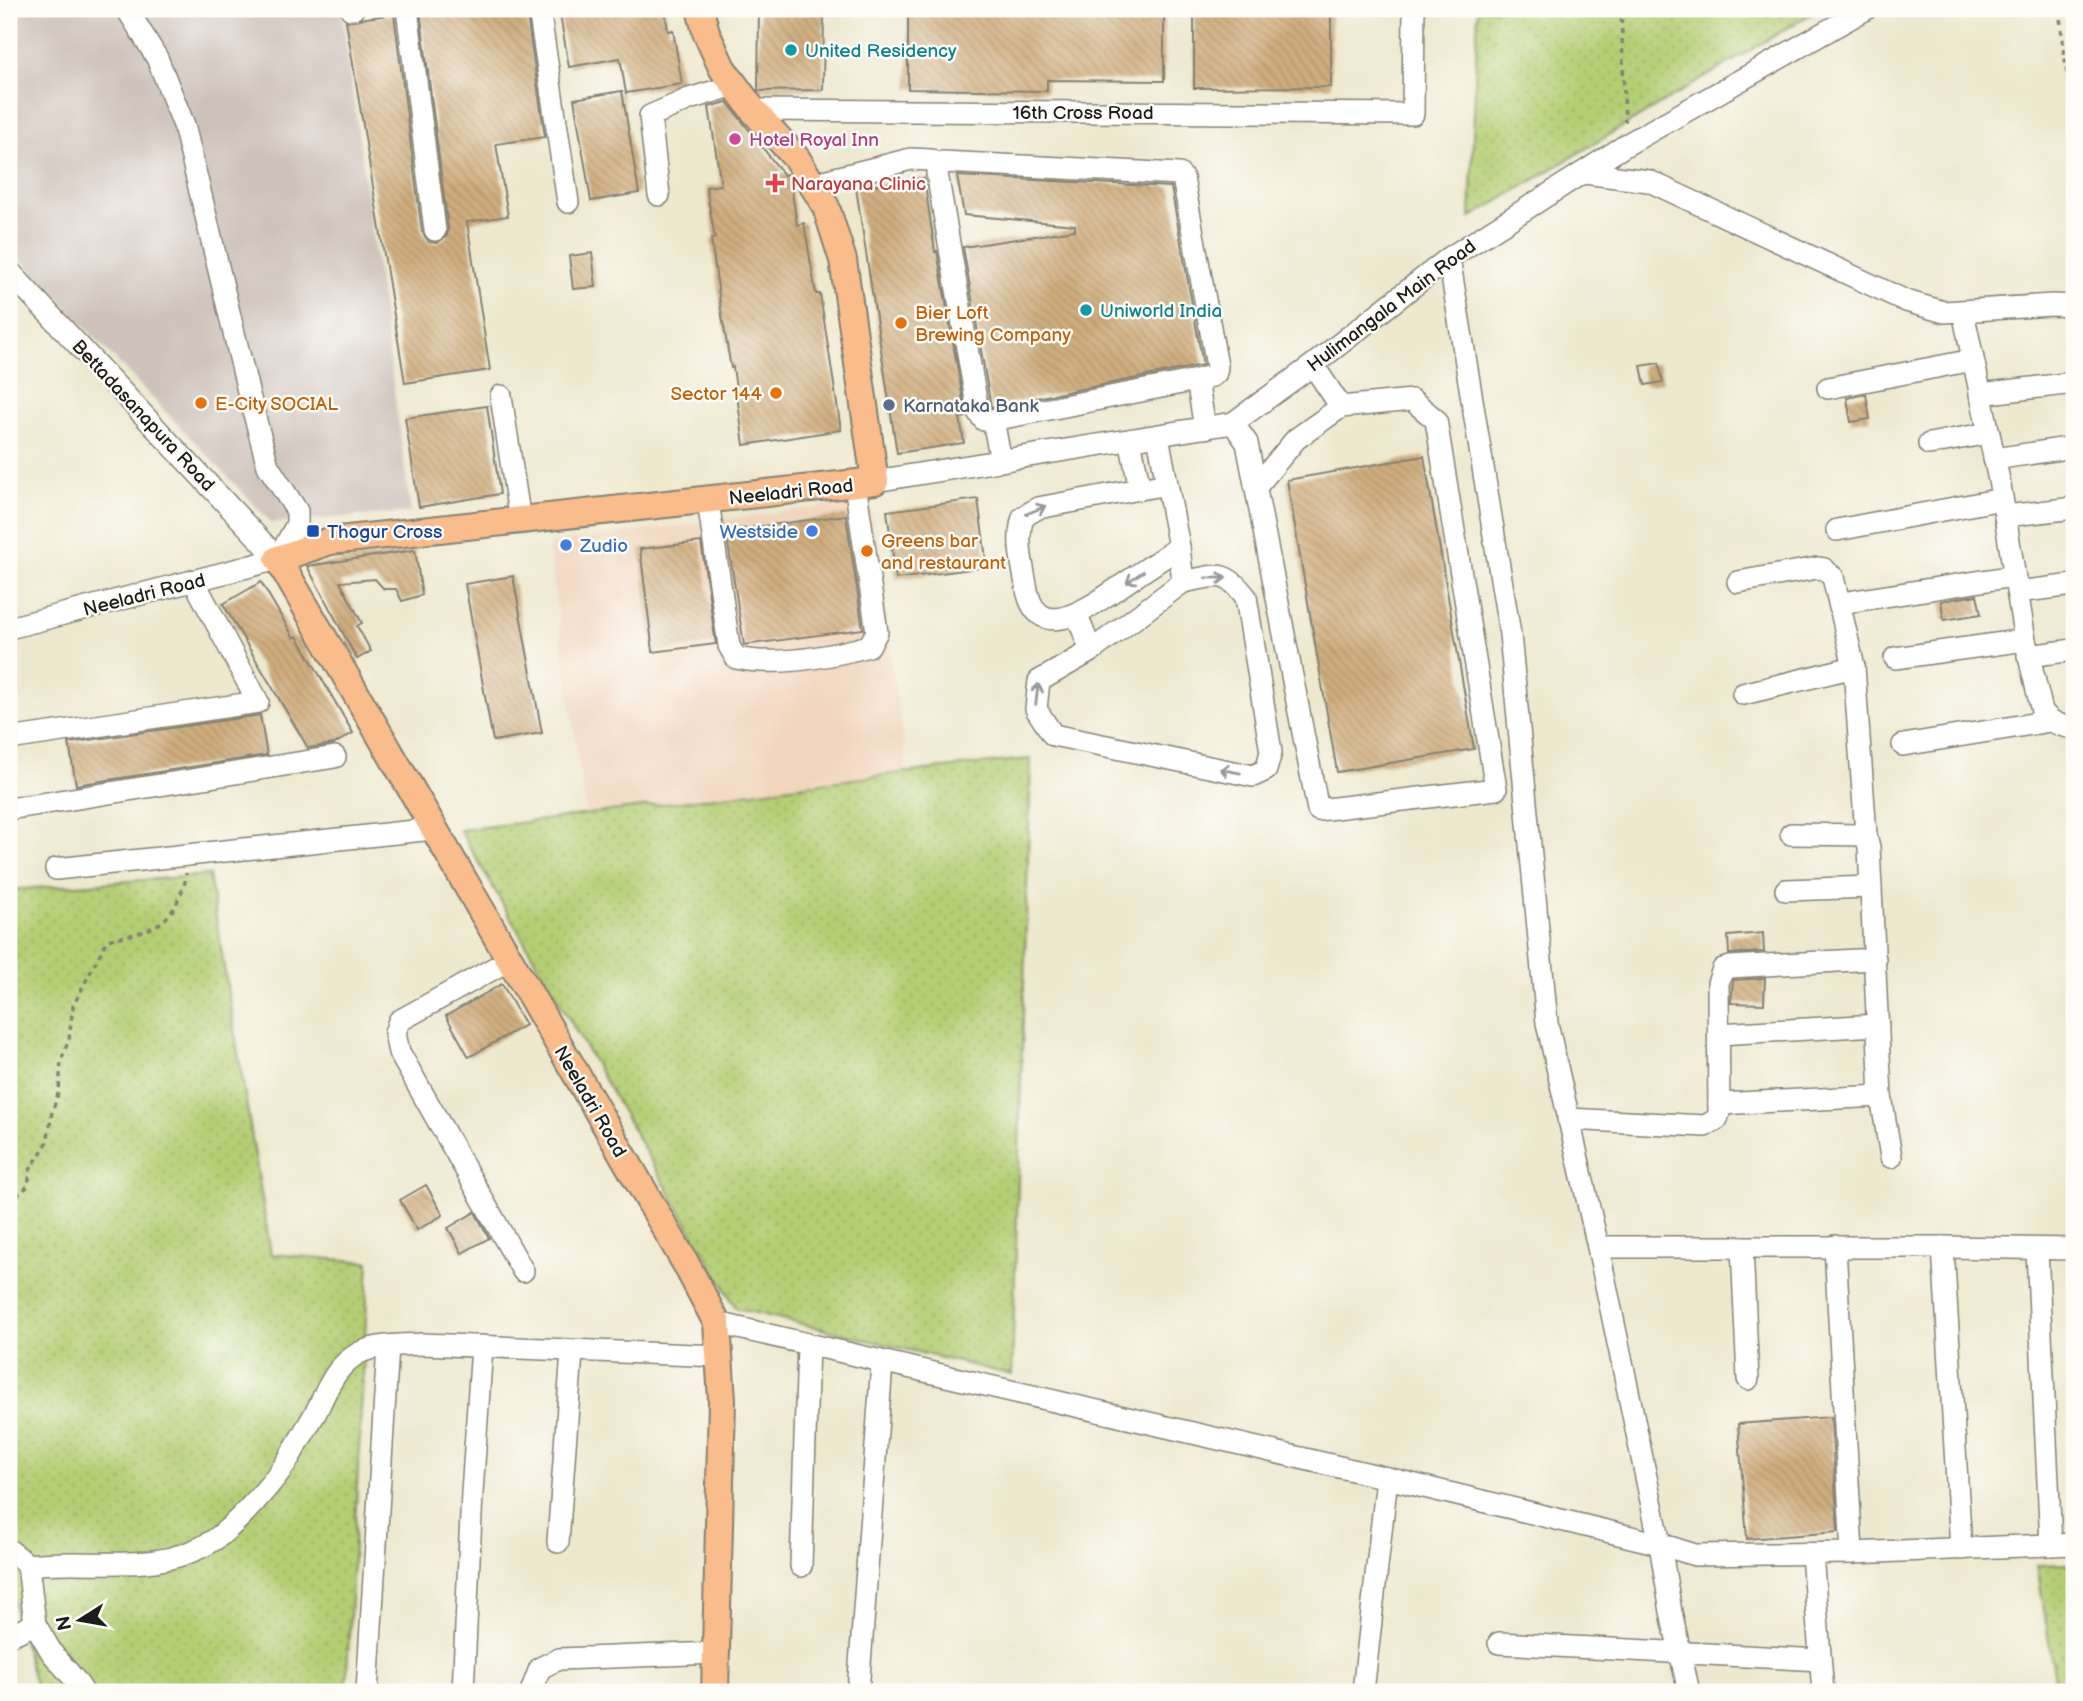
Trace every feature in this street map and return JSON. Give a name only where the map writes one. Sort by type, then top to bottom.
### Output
[{"type":"main road","name":"Neeladri Road","points":[[700,9],[705,32],[722,68],[753,110],[797,159],[826,207],[843,261],[865,483],[330,541],[278,559],[686,1264],[717,1323],[722,1400],[715,1692]]},
{"type":"street","points":[[127,9],[157,58],[184,125],[268,466],[298,511],[297,524],[278,559]]},
{"type":"street","points":[[407,9],[435,230]]},
{"type":"street","points":[[539,9],[568,202]]},
{"type":"street","name":"16th Cross Road","points":[[753,110],[1413,114],[1414,9]]},
{"type":"street","name":"Hulimangala Main Road","points":[[865,483],[1233,424],[1449,258],[1626,145],[1866,9]]},
{"type":"street","points":[[659,195],[650,116],[688,99],[735,85]]},
{"type":"street","points":[[812,184],[911,159],[931,160],[937,166],[978,412],[984,420],[1197,380],[1216,373],[1217,366],[1183,178],[1180,174],[942,162],[937,166]]},
{"type":"street","points":[[1584,173],[1649,181],[1906,301],[1944,312],[2074,306]]},
{"type":"street","points":[[1449,258],[1510,634],[1547,1023],[1598,1247],[1689,1692]]},
{"type":"street","name":"Bettadasanapura Road","points":[[9,271],[278,559]]},
{"type":"street","points":[[1963,312],[1994,459],[2027,648],[2042,711],[2050,721],[2074,728]]},
{"type":"street","points":[[1828,388],[1973,360]]},
{"type":"street","points":[[1313,365],[1341,407]]},
{"type":"street","points":[[1197,380],[1205,428]]},
{"type":"street","points":[[1980,394],[2074,383]]},
{"type":"street","points":[[501,396],[520,520]]},
{"type":"street","points":[[1233,424],[1247,443],[1318,810],[1496,789],[1436,420],[1412,400],[1341,407],[1296,439],[1256,487]]},
{"type":"street","points":[[993,420],[1001,461]]},
{"type":"street","points":[[1929,444],[1989,433]]},
{"type":"street","points":[[1158,436],[1183,582]]},
{"type":"street","points":[[1130,440],[1140,489]]},
{"type":"street","points":[[1994,459],[2074,447]]},
{"type":"street","points":[[708,500],[729,646],[736,658],[772,662],[844,653],[869,646],[877,632],[865,483]]},
{"type":"street","points":[[1167,484],[1038,508],[1023,517],[1017,535],[1028,596],[1036,612],[1051,619],[1077,615],[1179,547]]},
{"type":"street","points":[[1837,530],[2003,508],[2074,508]]},
{"type":"street","name":"Neeladri Road","points":[[9,628],[278,559]]},
{"type":"street","points":[[1738,582],[1817,568],[1830,573],[1836,583],[1853,667],[1871,887],[1881,1096],[1891,1157]]},
{"type":"street","points":[[1216,576],[1233,579],[1246,597],[1271,752],[1266,770],[1253,776],[1053,735],[1035,709],[1039,681],[1091,651],[1183,582],[1216,576]]},
{"type":"street","points":[[9,739],[258,702],[194,580]]},
{"type":"street","points":[[1840,603],[2016,584],[2074,585]]},
{"type":"street","points":[[1077,615],[1091,651]]},
{"type":"street","points":[[1895,658],[2027,648],[2074,650]]},
{"type":"street","points":[[1743,694],[1853,667]]},
{"type":"street","points":[[1903,745],[2050,721]]},
{"type":"street","points":[[9,809],[335,757]]},
{"type":"street","points":[[56,869],[433,829]]},
{"type":"street","points":[[1791,834],[1866,835]]},
{"type":"street","points":[[1786,890],[1871,887]]},
{"type":"street","points":[[1568,1119],[1705,1126],[1717,1119],[1719,1104],[1718,983],[1723,970],[1730,967],[1875,959]]},
{"type":"street","points":[[509,960],[399,1021],[395,1033],[399,1052],[523,1271]]},
{"type":"street","points":[[1719,1034],[1878,1025]]},
{"type":"street","points":[[1719,1104],[1881,1096]]},
{"type":"street","points":[[1598,1247],[2074,1249]]},
{"type":"street","points":[[1742,1247],[1748,1379]]},
{"type":"street","points":[[1835,1247],[1852,1553]]},
{"type":"street","points":[[1943,1247],[1961,1549]]},
{"type":"street","points":[[2037,1250],[2051,1545]]},
{"type":"street","points":[[717,1323],[1387,1478],[1660,1544],[1695,1555],[1852,1553],[2074,1544]]},
{"type":"street","points":[[28,1566],[49,1563],[116,1565],[155,1561],[186,1553],[213,1541],[233,1525],[287,1461],[336,1374],[359,1353],[378,1347],[422,1344],[720,1356]]},
{"type":"street","points":[[802,1566],[807,1344]]},
{"type":"street","points":[[367,1692],[388,1346]]},
{"type":"street","points":[[463,1692],[482,1346]]},
{"type":"street","points":[[558,1542],[572,1352]]},
{"type":"street","points":[[858,1692],[882,1363]]},
{"type":"street","points":[[1363,1692],[1387,1478]]},
{"type":"street","points":[[9,1550],[28,1566],[35,1624],[52,1653],[83,1692]]},
{"type":"street","points":[[1812,1553],[1823,1692]]},
{"type":"street","points":[[9,1636],[35,1624]]},
{"type":"street","points":[[1499,1643],[1820,1660]]},
{"type":"street","points":[[531,1692],[540,1668],[559,1659],[716,1653]]},
{"type":"path","points":[[1621,9],[1626,145]]},
{"type":"path","points":[[2059,9],[2074,133]]},
{"type":"path","points":[[9,1203],[28,1186],[30,1170],[47,1143],[52,1112],[60,1091],[61,1060],[69,1039],[73,1006],[107,940],[153,929],[173,912],[186,881],[187,855]]},
{"type":"shaded area","points":[[9,9],[341,9],[411,512],[272,523],[9,248]]},
{"type":"shaded area","points":[[869,500],[907,771],[586,815],[548,544]]},
{"type":"green space","points":[[1478,9],[1819,9],[1470,218]]},
{"type":"green space","points":[[1031,759],[1012,1375],[736,1308],[460,830]]},
{"type":"green space","points":[[209,875],[271,1254],[369,1262],[346,1692],[37,1692],[9,1589],[9,890]]},
{"type":"green space","points":[[2074,1564],[2074,1692],[2057,1692],[2037,1565]]},
{"type":"building","points":[[526,9],[545,137],[496,144],[508,216],[467,222],[490,370],[405,383],[346,21],[394,14],[422,232],[429,242],[437,243],[447,236],[448,228],[420,10]]},
{"type":"building","points":[[559,9],[665,9],[668,31],[673,30],[682,84],[626,93],[620,58],[569,67]]},
{"type":"building","name":"United Residency","points":[[759,9],[824,9],[823,90],[758,91]]},
{"type":"building","points":[[908,9],[1164,9],[1164,81],[1047,80],[1047,91],[908,89]]},
{"type":"building","points":[[1194,9],[1331,9],[1331,87],[1194,88]]},
{"type":"building","points":[[622,91],[639,193],[591,201],[574,99]]},
{"type":"building","points":[[727,102],[784,175],[788,174],[790,178],[797,225],[804,223],[816,294],[820,294],[841,430],[744,445],[733,367],[731,368],[721,310],[711,239],[715,238],[706,187],[721,185],[709,107]]},
{"type":"building","name":"Uniworld India","points":[[957,176],[1171,187],[1203,365],[991,407],[963,247],[1075,230],[1075,225],[964,215]]},
{"type":"building","points":[[924,178],[966,417],[960,418],[964,443],[897,453],[856,188]]},
{"type":"building","points":[[592,253],[596,287],[573,289],[569,256]]},
{"type":"building","points":[[1659,363],[1663,382],[1645,385],[1641,366]]},
{"type":"building","points":[[1866,394],[1870,419],[1851,422],[1847,398]]},
{"type":"building","points":[[487,406],[500,494],[419,507],[405,418]]},
{"type":"building","points":[[1424,456],[1474,749],[1337,772],[1287,480]]},
{"type":"building","points":[[978,499],[987,567],[896,579],[887,511]]},
{"type":"building","points":[[846,515],[863,629],[744,645],[726,531]]},
{"type":"building","points":[[701,542],[716,644],[653,652],[640,549]]},
{"type":"building","points":[[415,550],[422,595],[402,601],[396,589],[384,589],[375,579],[340,582],[362,623],[357,626],[371,651],[357,659],[307,566]]},
{"type":"building","points":[[513,576],[542,733],[493,741],[465,584]]},
{"type":"building","points":[[261,582],[294,638],[297,636],[353,733],[334,744],[308,748],[223,604]]},
{"type":"building","points":[[1977,595],[1981,614],[1944,620],[1941,601]]},
{"type":"building","points":[[260,715],[267,755],[76,785],[69,743]]},
{"type":"building","points":[[1763,933],[1764,952],[1729,954],[1728,936]]},
{"type":"building","points":[[1765,978],[1764,1004],[1731,1003],[1733,980]]},
{"type":"building","points":[[502,984],[525,1025],[469,1057],[446,1016]]},
{"type":"building","points":[[426,1185],[443,1215],[417,1230],[400,1200]]},
{"type":"building","points":[[475,1212],[489,1238],[462,1253],[448,1228]]},
{"type":"building","points":[[1831,1417],[1838,1532],[1747,1539],[1738,1424]]},
{"type":"place","name":"United Residency","points":[[791,50]]},
{"type":"place","name":"Hotel Royal Inn","points":[[735,139]]},
{"type":"place","name":"Narayana Clinic","points":[[775,183]]},
{"type":"place","name":"Uniworld India","points":[[1086,310]]},
{"type":"place","name":"Bier Loft Brewing Company","points":[[901,323]]},
{"type":"place","name":"Sector 144","points":[[776,393]]},
{"type":"place","name":"E-City SOCIAL","points":[[201,403]]},
{"type":"place","name":"Karnataka Bank","points":[[889,405]]},
{"type":"place","name":"Thogur Cross","points":[[313,531]]},
{"type":"place","name":"Westside","points":[[812,531]]},
{"type":"place","name":"Zudio","points":[[566,545]]},
{"type":"place","name":"Greens bar and restaurant","points":[[867,551]]}]
